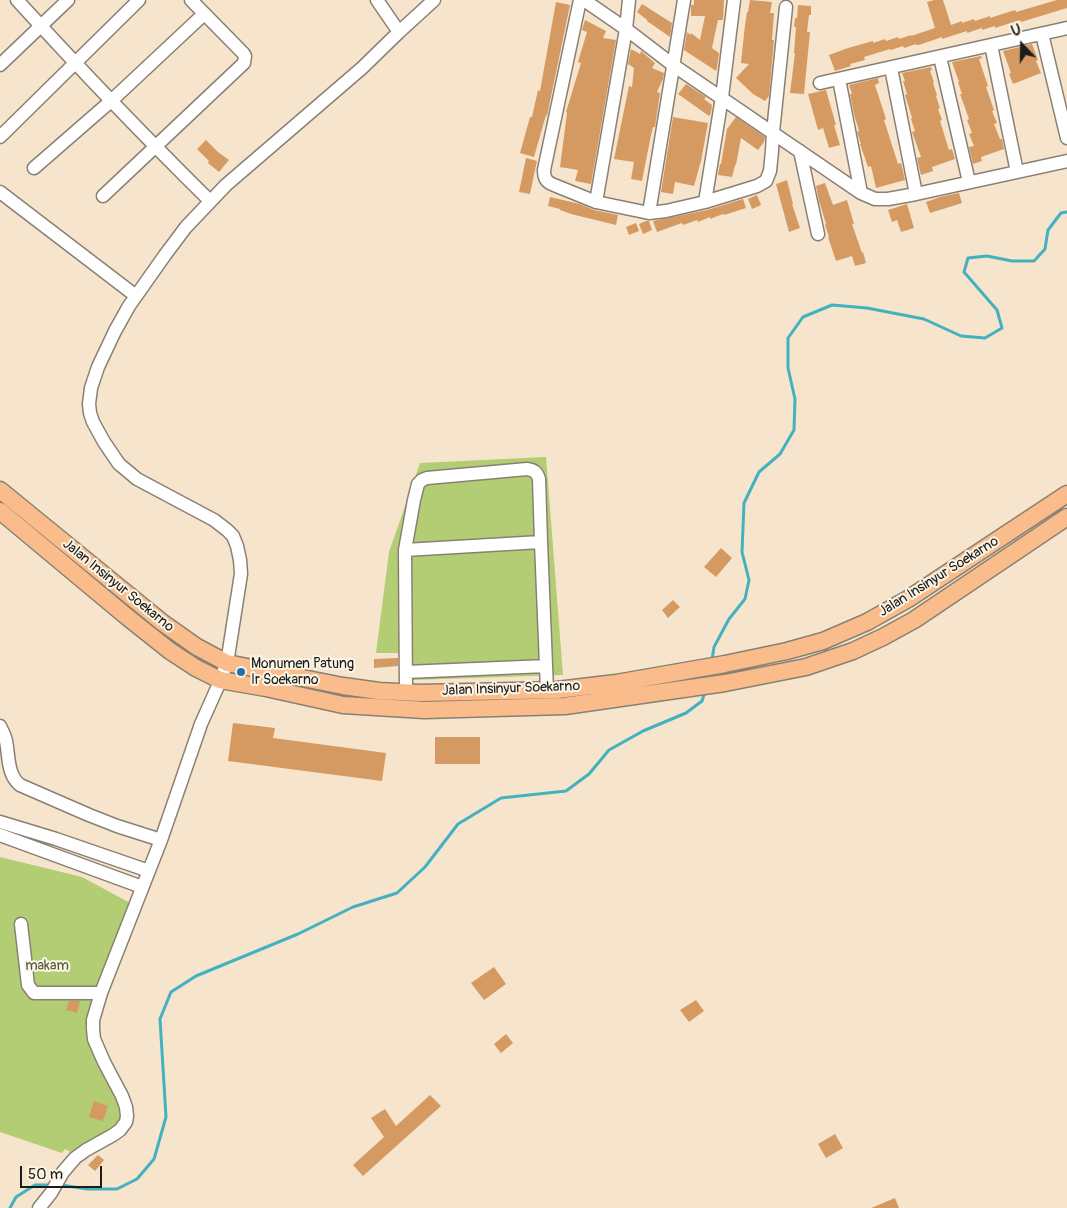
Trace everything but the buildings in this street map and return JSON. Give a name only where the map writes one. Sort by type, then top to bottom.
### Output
[{"type":"main road","name":"Jalan Insinyur Soekarno","points":[[0,490],[163,623],[197,647],[227,662],[342,686],[420,693],[557,690],[616,683],[725,664],[823,641],[867,622],[908,599],[1067,494]]},
{"type":"main road","name":"Jalan Insinyur Soekarno","points":[[0,511],[170,651],[189,664],[220,680],[342,705],[424,710],[565,706],[725,683],[806,667],[853,651],[914,620],[1067,517]]},
{"type":"main road","points":[[687,670],[691,688]]},
{"type":"street","points":[[18,0],[74,63],[210,201]]},
{"type":"street","points":[[0,65],[68,0]]},
{"type":"street","points":[[0,137],[139,0]]},
{"type":"street","points":[[104,196],[246,60],[243,53],[191,0]]},
{"type":"street","points":[[377,0],[399,32]]},
{"type":"street","points":[[39,1208],[75,1158],[113,1136],[126,1122],[126,1107],[94,1038],[93,1020],[101,993],[161,840],[201,724],[227,662],[241,574],[237,546],[233,536],[227,530],[214,520],[137,479],[119,464],[93,422],[90,413],[91,388],[98,367],[115,332],[136,296],[181,234],[210,201],[362,68],[434,0]]},
{"type":"street","points":[[786,7],[773,132],[770,171],[766,181],[757,186],[705,202],[649,213],[596,202],[547,182],[544,170],[582,0],[626,28],[673,65],[722,97],[773,132],[861,193],[875,199],[888,199],[916,194],[1067,161]]},
{"type":"street","points":[[596,202],[626,28],[629,0]]},
{"type":"street","points":[[649,213],[684,0]]},
{"type":"street","points":[[705,202],[722,97],[734,0]]},
{"type":"street","points":[[34,168],[111,101],[204,14]]},
{"type":"street","points":[[820,83],[1067,28]]},
{"type":"street","points":[[1042,34],[1067,138]]},
{"type":"street","points":[[991,45],[1017,172]]},
{"type":"street","points":[[940,57],[969,182]]},
{"type":"street","points":[[891,68],[916,194]]},
{"type":"street","points":[[839,79],[861,193]]},
{"type":"street","points":[[800,151],[818,234]]},
{"type":"street","points":[[0,192],[136,296]]},
{"type":"street","points":[[406,692],[405,550],[418,484],[427,478],[527,469],[535,472],[539,479],[547,690]]},
{"type":"street","points":[[405,550],[541,542]]},
{"type":"street","points":[[406,672],[546,666]]},
{"type":"street","points":[[0,726],[6,740],[11,772],[16,782],[20,785],[108,822],[161,840]]},
{"type":"street","points":[[0,822],[149,871]]},
{"type":"street","points":[[0,835],[142,888]]},
{"type":"street","points":[[21,924],[28,986],[34,993],[101,993]]},
{"type":"green space","points":[[546,457],[563,675],[412,680],[411,653],[376,653],[389,552],[420,463]]},
{"type":"green space","name":"makam","points":[[0,857],[82,877],[132,904],[90,1014],[95,1056],[107,1083],[120,1103],[121,1114],[117,1127],[89,1140],[71,1152],[65,1149],[62,1153],[0,1132]]},
{"type":"waterway","points":[[712,660],[714,647],[729,619],[745,599],[749,580],[742,552],[744,503],[759,472],[780,454],[794,430],[795,399],[788,368],[788,338],[803,317],[832,305],[867,308],[924,319],[961,336],[985,338],[1002,328],[997,310],[964,272],[968,258],[987,256],[1012,261],[1034,261],[1045,249],[1048,230],[1061,213],[1067,212]]},
{"type":"waterway","points":[[61,1185],[87,1189],[117,1189],[137,1179],[154,1159],[166,1117],[160,1019],[171,992],[196,976],[298,934],[353,907],[397,893],[425,867],[458,824],[501,798],[566,791],[589,774],[609,750],[643,731],[686,713],[702,701],[705,691]]},
{"type":"waterway","points":[[10,1208],[16,1197],[35,1185],[52,1185]]},
{"type":"place","name":"Monumen Patung Ir Soekarno","points":[[241,672]]}]
